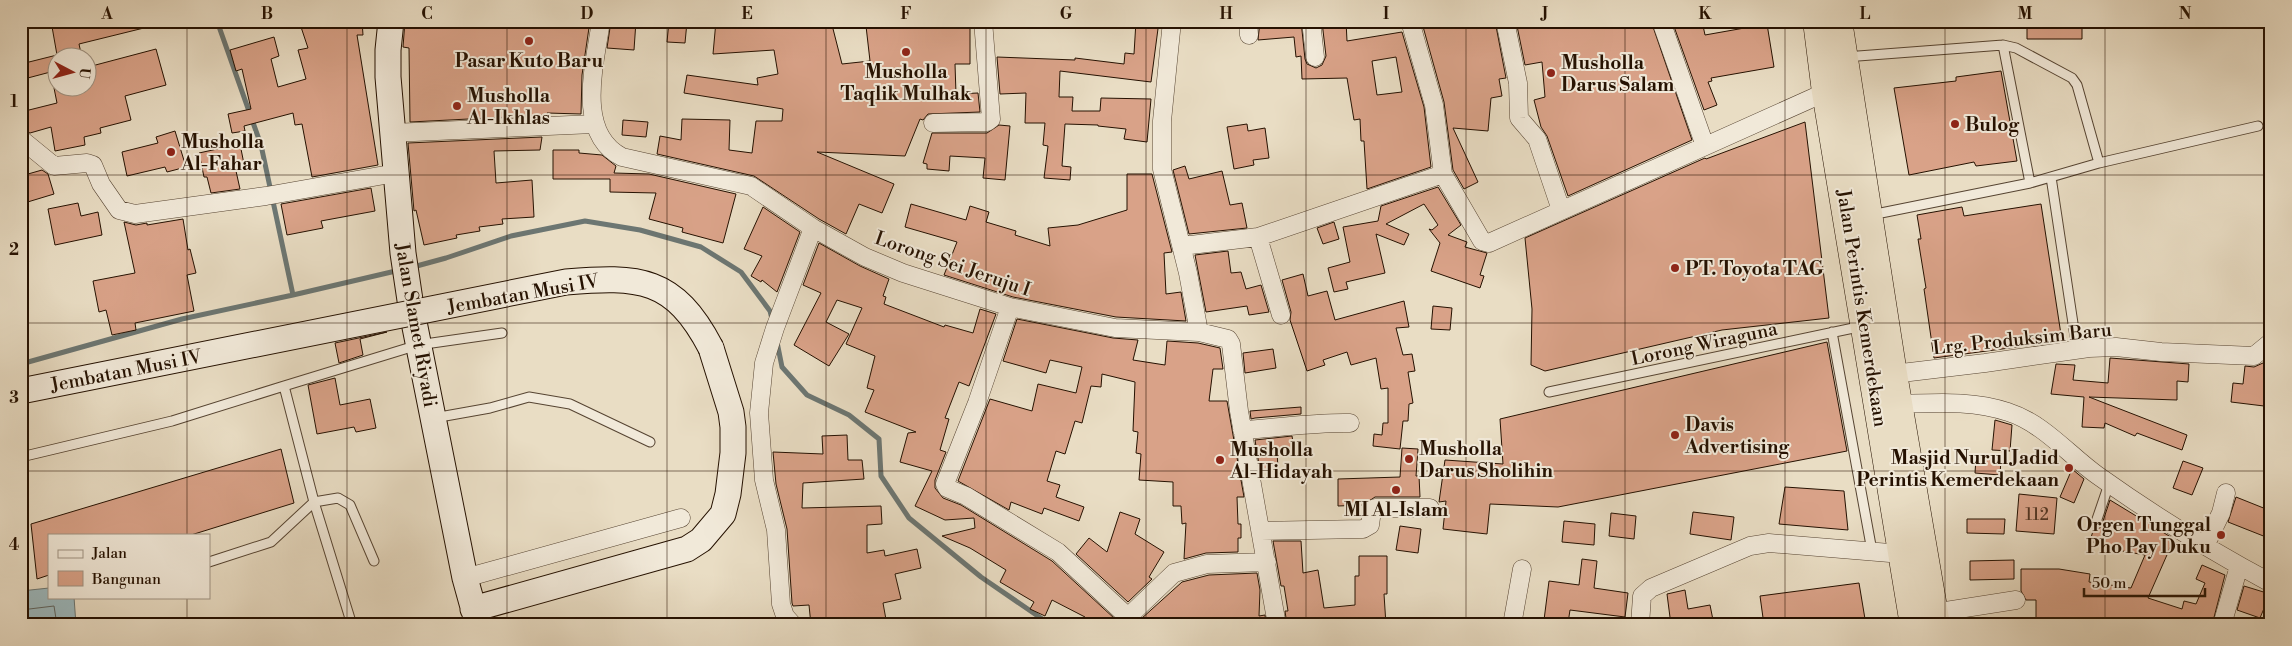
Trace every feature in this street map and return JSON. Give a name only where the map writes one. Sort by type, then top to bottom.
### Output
[{"type":"highway","name":"Jalan Perintis Kemerdekaan","points":[[1817,21],[1826,92],[1866,325],[1902,554],[1928,621]]},
{"type":"highway","points":[[1838,21],[1842,57],[1899,404],[1928,621]]},
{"type":"street","name":"Jalan Slamet Riyadi","points":[[390,21],[388,59],[392,133],[406,278],[465,578],[475,617]]},
{"type":"street","name":"Lorong Sei Jeruju I","points":[[601,21],[594,66],[594,124],[608,149],[622,157],[751,186],[813,228],[865,257],[903,273],[1010,308],[1115,328],[1200,332],[1224,337],[1231,344],[1242,430],[1277,625]]},
{"type":"street","points":[[933,124],[987,122],[991,119],[983,21]]},
{"type":"street","points":[[1172,21],[1162,121],[1162,169],[1182,246],[1200,332]]},
{"type":"street","points":[[1312,21],[1316,57]]},
{"type":"street","points":[[1410,21],[1434,105],[1446,181],[1482,242],[1489,243],[1826,92]]},
{"type":"street","points":[[1505,21],[1518,82],[1520,118],[1537,138],[1561,210]]},
{"type":"street","points":[[1660,21],[1705,146]]},
{"type":"street","points":[[392,133],[594,124]]},
{"type":"street","points":[[21,139],[54,166],[87,163],[93,165],[101,184],[122,213],[135,214],[271,195],[396,173]]},
{"type":"street","points":[[1182,246],[1258,238],[1446,181]]},
{"type":"street","points":[[793,625],[785,616],[781,604],[776,530],[764,480],[759,413],[764,364],[775,328],[813,228]]},
{"type":"street","points":[[1258,238],[1281,314]]},
{"type":"street","name":"Jembatan Musi IV","points":[[21,391],[566,282],[609,279],[635,280],[657,288],[676,300],[693,318],[711,348],[731,412],[734,427],[733,453],[728,494],[723,514],[701,540],[687,549],[475,617]]},
{"type":"street","points":[[1010,308],[946,484],[947,488],[966,496],[1058,552],[1130,621],[1167,578],[1174,573],[1207,564],[1267,562]]},
{"type":"street","name":"Lrg. Produksim Baru","points":[[1893,374],[2076,350],[2116,347],[2263,356],[2271,342]]},
{"type":"street","points":[[1899,404],[1975,404],[2010,412],[2037,427],[2109,484],[2205,546],[2271,583]]},
{"type":"street","points":[[1242,430],[1270,429],[1319,422],[1350,423]]},
{"type":"street","points":[[2205,546],[2221,513],[2226,493]]},
{"type":"street","points":[[1261,530],[1363,528],[1370,525],[1372,510],[1375,508],[1430,508]]},
{"type":"street","points":[[465,578],[681,518]]},
{"type":"street","points":[[1640,625],[1642,596],[1650,588],[1750,546],[1769,543],[1902,554]]},
{"type":"street","points":[[2222,625],[2239,566]]},
{"type":"street","points":[[1512,625],[1522,568]]},
{"type":"street","points":[[1928,621],[2016,600]]},
{"type":"lane","points":[[2003,45],[2030,183]]},
{"type":"lane","points":[[1842,57],[2003,45],[2016,48],[2072,78],[2082,94],[2099,163]]},
{"type":"lane","points":[[1869,216],[2030,183],[2099,163],[2258,126]]},
{"type":"lane","points":[[2051,177],[2076,350]]},
{"type":"lane","name":"Lorong Wiraguna","points":[[1549,392],[1866,325]]},
{"type":"lane","points":[[1832,332],[1872,551]]},
{"type":"lane","points":[[21,457],[172,421],[418,345],[502,333]]},
{"type":"lane","points":[[284,386],[314,502],[352,625]]},
{"type":"lane","points":[[434,418],[529,397],[570,404],[650,442]]},
{"type":"lane","points":[[2095,524],[2109,484]]},
{"type":"lane","points":[[210,562],[271,542],[314,502],[338,498],[350,504],[374,562]]},
{"type":"water","points":[[48,588],[48,598],[74,598],[76,625],[21,625],[21,591]]},
{"type":"building","points":[[51,21],[151,21],[152,26],[79,44],[80,48],[56,48]]},
{"type":"building","points":[[299,21],[362,21],[363,35],[357,35],[378,165],[312,177],[302,124],[295,125],[293,113],[244,126],[245,131],[232,133],[228,114],[251,109],[242,69],[236,71],[230,50],[274,37],[279,56],[271,59],[278,87],[306,79],[298,50],[308,48]]},
{"type":"building","points":[[405,21],[590,21],[582,75],[581,114],[547,113],[547,115],[410,122],[409,48],[403,47]]},
{"type":"building","points":[[611,21],[636,21],[634,50],[607,48]]},
{"type":"building","points":[[669,21],[687,22],[685,43],[667,42]]},
{"type":"building","points":[[716,21],[831,21],[842,64],[870,61],[866,26],[894,21],[970,21],[970,64],[955,64],[956,94],[978,93],[980,112],[928,114],[923,120],[920,119],[905,156],[817,152],[894,184],[882,213],[859,204],[846,234],[819,219],[754,176],[657,154],[660,136],[681,140],[682,119],[730,120],[729,150],[752,153],[756,121],[782,121],[783,109],[684,93],[687,75],[758,85],[757,78],[778,74],[774,50],[713,54]]},
{"type":"building","points":[[1136,21],[1159,21],[1151,82],[1060,71],[1059,97],[1073,97],[1072,111],[1100,111],[1101,98],[1151,99],[1147,142],[1124,139],[1126,129],[1098,125],[1065,124],[1062,166],[1071,167],[1070,180],[1044,178],[1048,146],[1043,145],[1045,123],[1025,123],[1026,93],[1000,94],[997,57],[1075,60],[1075,58],[1124,64],[1125,53],[1134,54]]},
{"type":"building","points":[[1260,21],[1301,21],[1305,59],[1307,64],[1316,68],[1322,65],[1326,56],[1322,22],[1346,21],[1347,41],[1402,32],[1424,107],[1431,167],[1367,189],[1364,141],[1361,141],[1360,119],[1354,120],[1347,78],[1302,79],[1301,56],[1296,57],[1294,37],[1258,40]],"holes":[[[1396,57],[1402,92],[1377,95],[1372,61]]]},
{"type":"building","points":[[1429,21],[1495,21],[1506,78],[1499,79],[1502,96],[1491,98],[1488,131],[1453,128],[1478,182],[1464,189],[1453,170],[1444,102],[1422,23]]},
{"type":"building","points":[[1516,21],[1651,21],[1692,140],[1568,196],[1547,136],[1541,127],[1534,100],[1545,97],[1542,62],[1525,65]]},
{"type":"building","points":[[1672,21],[1702,21],[1705,35],[1767,24],[1774,67],[1711,78],[1712,81],[1708,82],[1717,105],[1704,110]]},
{"type":"building","points":[[2027,21],[2082,21],[2082,39],[2027,39]]},
{"type":"building","points":[[156,49],[166,85],[125,96],[131,120],[100,128],[101,133],[84,137],[85,145],[55,151],[51,127],[30,133],[21,129],[21,112],[57,103],[56,98],[98,98],[98,64]]},
{"type":"building","points":[[48,57],[48,73],[24,79],[21,64]]},
{"type":"building","name":"Bulog","points":[[2001,71],[2017,161],[1976,166],[1974,162],[1909,175],[1894,88],[1956,81],[1956,77]]},
{"type":"building","points":[[623,120],[648,122],[646,137],[622,135]]},
{"type":"building","name":"PT. Toyota TAG","points":[[1805,122],[1829,318],[1722,330],[1545,371],[1531,365],[1532,309],[1525,238],[1705,158]]},
{"type":"building","points":[[1247,124],[1248,131],[1265,128],[1269,158],[1253,160],[1254,165],[1234,169],[1227,127]]},
{"type":"building","points":[[999,125],[1010,126],[1005,180],[983,178],[985,158],[950,156],[949,171],[927,169],[927,164],[923,163],[932,133],[987,133]]},
{"type":"building","points":[[175,131],[186,167],[167,172],[165,167],[127,176],[122,152],[158,143],[156,137]]},
{"type":"building","points":[[542,137],[540,150],[494,151],[496,183],[532,180],[534,217],[502,219],[503,224],[479,227],[480,231],[456,235],[457,238],[424,245],[416,210],[414,211],[408,143]]},
{"type":"building","points":[[240,144],[245,169],[236,171],[240,189],[211,193],[207,177],[204,177],[199,153]]},
{"type":"building","points":[[553,150],[579,150],[579,153],[602,155],[616,166],[614,173],[649,174],[736,194],[723,243],[682,232],[683,228],[649,219],[656,193],[610,192],[610,179],[553,179]]},
{"type":"building","points":[[1185,166],[1189,179],[1222,171],[1230,205],[1242,203],[1247,228],[1189,234],[1173,170]]},
{"type":"building","points":[[42,170],[48,174],[54,194],[21,204],[21,176]]},
{"type":"building","points":[[1127,174],[1152,174],[1172,252],[1164,253],[1166,294],[1181,292],[1186,321],[1116,317],[1013,297],[944,275],[957,242],[905,227],[911,204],[966,220],[970,206],[989,212],[986,222],[1016,231],[1015,235],[1050,246],[1048,228],[1078,225],[1127,210]]},
{"type":"building","points":[[1438,187],[1461,225],[1448,235],[1467,242],[1465,247],[1487,253],[1480,275],[1484,276],[1480,288],[1431,271],[1440,243],[1429,229],[1432,230],[1438,225],[1424,204],[1386,224],[1409,234],[1404,245],[1376,234],[1385,273],[1346,282],[1348,289],[1334,292],[1328,268],[1350,262],[1343,227],[1378,221],[1381,206]]},
{"type":"building","points":[[371,188],[375,211],[321,221],[323,228],[287,235],[281,204]]},
{"type":"building","points":[[78,203],[81,216],[98,212],[102,235],[55,245],[48,209]]},
{"type":"building","points":[[2041,204],[2062,341],[1934,358],[1918,239],[1921,239],[1917,215],[1962,207],[1964,216]]},
{"type":"building","points":[[763,207],[800,232],[777,292],[762,280],[761,282],[751,276],[762,256],[744,249]]},
{"type":"building","points":[[183,219],[188,250],[190,249],[196,273],[187,275],[194,311],[135,323],[136,330],[112,335],[106,310],[99,312],[93,281],[135,273],[124,222],[136,225],[147,223],[147,225]]},
{"type":"building","points":[[1334,222],[1339,239],[1323,244],[1317,228]]},
{"type":"building","points":[[819,243],[860,266],[889,279],[883,296],[886,297],[884,304],[944,327],[945,325],[973,333],[980,309],[996,314],[969,386],[959,382],[945,418],[949,419],[940,450],[946,452],[935,480],[935,488],[943,498],[961,505],[1052,561],[1115,619],[1109,625],[1078,625],[1085,617],[1052,600],[1045,616],[1030,609],[1034,602],[1000,582],[1006,570],[970,548],[942,536],[975,528],[974,518],[945,520],[915,506],[932,471],[900,462],[908,433],[916,432],[865,412],[874,390],[867,388],[875,356],[846,344],[862,308],[837,300],[826,322],[849,334],[829,366],[794,345],[821,293],[803,285]]},
{"type":"building","points":[[1228,251],[1231,273],[1241,272],[1246,289],[1261,285],[1269,312],[1249,315],[1247,306],[1206,312],[1195,255]]},
{"type":"building","points":[[1303,274],[1308,296],[1327,291],[1335,320],[1404,301],[1409,327],[1396,328],[1403,355],[1412,354],[1415,371],[1408,372],[1413,403],[1409,404],[1408,421],[1403,421],[1400,449],[1373,446],[1374,434],[1382,435],[1383,423],[1388,423],[1388,388],[1381,389],[1376,358],[1351,365],[1347,352],[1323,360],[1325,365],[1307,371],[1290,320],[1291,312],[1282,280]]},
{"type":"building","points":[[1433,306],[1452,308],[1450,330],[1431,329]]},
{"type":"building","points":[[1017,319],[1113,338],[1138,340],[1133,360],[1165,365],[1167,341],[1198,343],[1220,348],[1223,369],[1213,369],[1209,401],[1227,401],[1244,497],[1237,497],[1238,524],[1241,524],[1238,552],[1206,553],[1184,559],[1186,523],[1182,524],[1181,506],[1173,506],[1173,482],[1139,480],[1141,454],[1136,453],[1138,432],[1133,431],[1135,382],[1102,374],[1101,387],[1091,386],[1082,423],[1075,421],[1065,454],[1056,451],[1047,481],[1060,485],[1056,497],[1084,507],[1079,521],[1044,508],[1042,514],[1011,502],[1009,510],[958,481],[990,399],[1032,411],[1038,384],[1076,393],[1082,367],[1050,360],[1046,373],[1003,361]]},
{"type":"building","points":[[387,332],[360,339],[363,355],[339,363],[335,343]]},
{"type":"building","name":"Davis Advertising","points":[[1827,342],[1847,451],[1558,507],[1490,504],[1487,534],[1443,529],[1446,501],[1439,502],[1445,460],[1503,464],[1500,419]]},
{"type":"building","points":[[1273,349],[1276,368],[1245,373],[1243,353]]},
{"type":"building","points":[[2110,358],[2189,364],[2188,382],[2177,381],[2177,400],[2089,397],[2187,435],[2182,450],[2137,433],[2135,436],[2105,423],[2104,428],[2082,427],[2084,397],[2051,394],[2056,364],[2075,365],[2073,380],[2108,383]]},
{"type":"building","points":[[2263,363],[2271,363],[2271,382],[2267,382],[2264,406],[2231,402],[2233,383],[2243,384],[2245,366],[2254,367]]},
{"type":"building","points":[[335,378],[340,405],[370,399],[376,428],[356,432],[354,427],[317,434],[308,385]]},
{"type":"building","points":[[1301,407],[1301,414],[1251,419],[1250,411]]},
{"type":"building","points":[[1995,420],[2012,425],[2010,451],[1992,450]]},
{"type":"building","points":[[847,435],[848,460],[862,460],[864,479],[803,483],[802,508],[881,506],[882,524],[867,525],[867,553],[884,550],[885,556],[917,549],[921,568],[895,574],[901,599],[883,603],[887,625],[811,625],[809,605],[793,606],[792,603],[787,529],[776,484],[773,452],[823,454],[822,436]]},
{"type":"building","points":[[1292,436],[1294,448],[1277,451],[1278,469],[1260,471],[1255,440]]},
{"type":"building","points":[[1402,448],[1418,449],[1416,476],[1419,476],[1420,497],[1375,497],[1363,505],[1338,506],[1338,479],[1400,477]]},
{"type":"building","points":[[281,449],[294,503],[194,534],[48,534],[48,575],[37,579],[31,524]]},
{"type":"building","points":[[1976,458],[2001,459],[2000,475],[1975,473]]},
{"type":"building","points":[[2183,461],[2203,468],[2192,495],[2173,488]]},
{"type":"building","points":[[2072,469],[2084,479],[2074,503],[2060,497]]},
{"type":"building","points":[[1785,487],[1844,491],[1848,530],[1779,524]]},
{"type":"building","points":[[2019,494],[2057,498],[2054,534],[2016,531]]},
{"type":"building","points":[[2236,497],[2271,511],[2271,539],[2228,522]]},
{"type":"building","points":[[2110,500],[2174,539],[2148,598],[2182,609],[2184,601],[2196,604],[2205,583],[2196,579],[2202,565],[2225,575],[2212,625],[2036,625],[2036,600],[2026,600],[2021,591],[2021,569],[2059,569],[2090,574],[2089,582],[2131,588],[2145,555],[2117,550],[2090,541],[2093,531],[2101,527]]},
{"type":"building","points":[[1120,512],[1140,519],[1135,534],[1164,552],[1149,577],[1152,579],[1128,602],[1076,554],[1089,538],[1107,552]]},
{"type":"building","points":[[1693,512],[1734,517],[1731,540],[1690,534]]},
{"type":"building","points":[[1611,513],[1636,516],[1634,539],[1609,536]]},
{"type":"building","points":[[1967,519],[2005,519],[2004,534],[1967,533]]},
{"type":"building","points":[[1564,521],[1595,524],[1594,545],[1562,542]]},
{"type":"building","points":[[1400,526],[1421,529],[1418,553],[1396,550]]},
{"type":"building","points":[[1273,541],[1301,541],[1303,573],[1318,570],[1324,608],[1355,605],[1355,576],[1359,576],[1359,556],[1387,556],[1387,594],[1384,594],[1386,625],[1363,625],[1362,620],[1329,624],[1329,620],[1306,625],[1287,625],[1285,611],[1288,611],[1284,586],[1281,586]]},
{"type":"building","points":[[1582,559],[1597,561],[1594,588],[1628,593],[1625,617],[1570,610],[1568,623],[1544,620],[1549,581],[1579,585]]},
{"type":"building","points":[[2014,560],[2014,579],[1970,580],[1970,561]]},
{"type":"building","points":[[1257,573],[1260,590],[1259,616],[1265,615],[1266,625],[1142,625],[1141,619],[1182,582],[1209,575]]},
{"type":"building","points":[[1859,583],[1866,625],[1764,625],[1760,596]]},
{"type":"building","points":[[2244,586],[2270,594],[2260,618],[2237,610]]},
{"type":"building","points":[[1685,590],[1688,609],[1710,605],[1714,625],[1671,625],[1667,594]]},
{"type":"waterway","points":[[217,21],[261,145],[293,295],[400,270]]},
{"type":"waterway","points":[[413,267],[511,236],[585,221],[640,230],[701,247],[741,272],[770,311],[772,319]]},
{"type":"waterway","points":[[21,364],[182,319],[293,295]]},
{"type":"waterway","points":[[777,342],[782,367],[807,395],[849,415],[879,439],[881,476],[909,518],[981,577],[1051,625]]},
{"type":"place","name":"Pasar Kuto Baru","points":[[529,41]]},
{"type":"place","name":"Musholla Taqlik Mulhak","points":[[906,52]]},
{"type":"place","name":"Musholla Darus Salam","points":[[1551,73]]},
{"type":"place","name":"Musholla Al-Ikhlas","points":[[457,106]]},
{"type":"place","name":"Bulog","points":[[1955,124]]},
{"type":"place","name":"Musholla Al-Fahar","points":[[171,152]]},
{"type":"place","name":"PT. Toyota TAG","points":[[1675,268]]},
{"type":"place","name":"Davis Advertising","points":[[1675,435]]},
{"type":"place","name":"Musholla Darus Sholihin","points":[[1409,459]]},
{"type":"place","name":"Musholla Al-Hidayah","points":[[1220,460]]},
{"type":"place","name":"Masjid Nurul Jadid Perintis Kemerdekaan","points":[[2069,468]]},
{"type":"place","name":"MI Al-Islam","points":[[1396,490]]},
{"type":"place","name":"Orgen Tunggal Pho Pay Duku","points":[[2221,535]]}]
